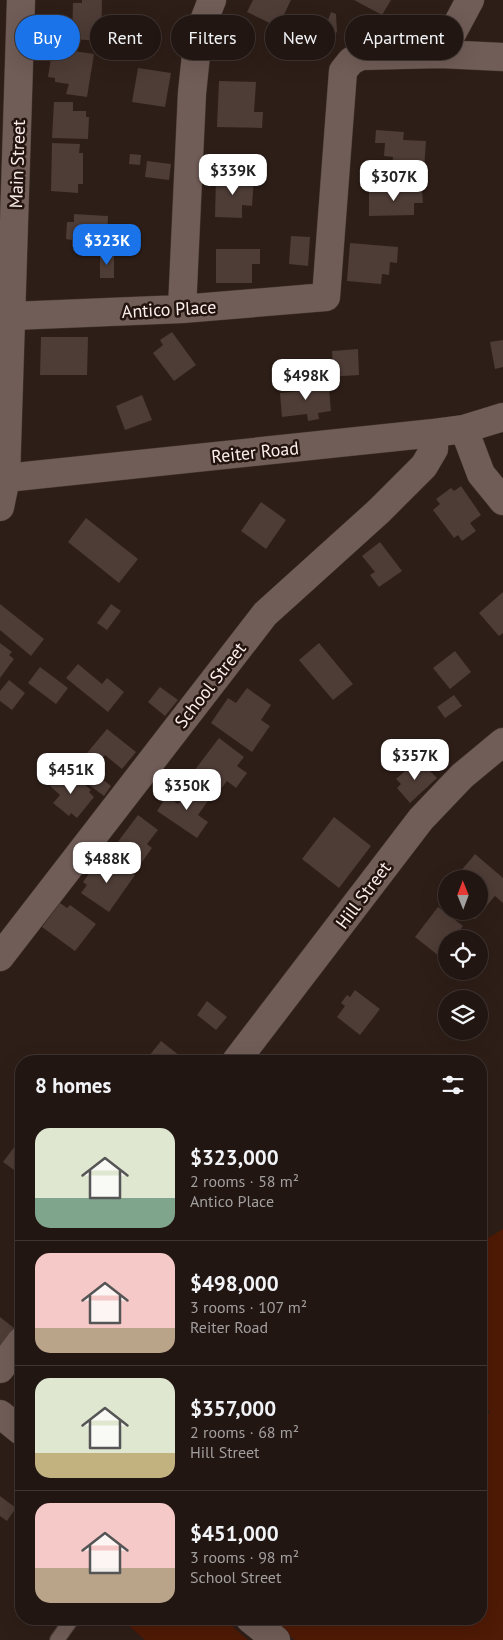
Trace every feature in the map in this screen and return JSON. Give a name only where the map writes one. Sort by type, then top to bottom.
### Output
[{"type":"street","name":"Main Street","points":[[0,507],[6,478],[21,0]]},
{"type":"street","points":[[182,309],[192,93],[198,36],[212,0]]},
{"type":"street","points":[[462,15],[470,0]]},
{"type":"street","points":[[463,55],[503,58]]},
{"type":"street","name":"Antico Place","points":[[12,316],[182,309],[326,297],[343,71],[353,60]]},
{"type":"street","name":"Reiter Road","points":[[6,478],[434,433],[464,429],[503,417]]},
{"type":"street","points":[[464,429],[481,474],[503,501]]},
{"type":"street","name":"School Street","points":[[0,956],[265,614],[379,511],[424,466],[434,450],[434,433]]},
{"type":"street","name":"Hill Street","points":[[241,1055],[421,819],[462,776],[503,742]]},
{"type":"street","points":[[0,1369],[15,1349]]},
{"type":"street","points":[[0,1414],[15,1426]]},
{"type":"street","points":[[257,1625],[276,1640]]},
{"type":"lane","points":[[56,1640],[67,1625]]},
{"type":"shaded area","points":[[503,1229],[503,1640],[295,1640],[277,1625],[487,1625],[487,1415],[490,1412],[487,1408],[487,1238]]},
{"type":"shaded area","points":[[128,1625],[231,1625],[248,1640],[145,1640]]},
{"type":"building","points":[[82,0],[102,0],[102,15],[90,15],[90,40],[80,40],[80,15],[73,15],[73,3],[82,3]]},
{"type":"building","points":[[253,0],[291,0],[284,15],[265,15],[265,21],[247,12]]},
{"type":"building","points":[[354,0],[391,0],[382,15]]},
{"type":"building","points":[[331,12],[336,14],[337,31],[335,36],[335,15],[330,15]]},
{"type":"building","points":[[80,52],[90,53],[90,60],[93,60],[87,97],[66,94],[69,84],[55,82],[55,78],[48,77],[51,60],[80,60]]},
{"type":"building","points":[[138,68],[171,73],[165,107],[132,102]]},
{"type":"building","points":[[219,81],[256,82],[254,112],[263,112],[262,128],[217,127]]},
{"type":"building","points":[[54,102],[73,102],[73,111],[86,111],[86,117],[89,117],[88,139],[52,138]]},
{"type":"building","points":[[376,130],[404,132],[403,140],[426,141],[424,170],[392,168],[393,157],[384,156],[385,143],[375,143]]},
{"type":"building","points":[[52,143],[80,144],[79,153],[83,153],[83,184],[78,184],[78,193],[51,191]]},
{"type":"building","points":[[130,154],[141,155],[140,165],[129,164]]},
{"type":"building","points":[[147,161],[171,164],[169,180],[145,177]]},
{"type":"building","points":[[216,176],[254,178],[252,206],[242,205],[242,218],[215,217]]},
{"type":"building","points":[[414,188],[414,191],[422,191],[423,203],[414,203],[414,215],[369,216],[369,191]]},
{"type":"building","points":[[74,214],[108,216],[107,248],[72,247],[72,240],[66,239],[67,222],[74,222]]},
{"type":"building","points":[[291,236],[310,237],[308,266],[289,264]]},
{"type":"building","points":[[350,243],[398,247],[397,263],[390,262],[389,275],[382,274],[381,284],[347,281]]},
{"type":"building","points":[[216,249],[260,249],[260,264],[252,264],[252,283],[216,283]]},
{"type":"building","points":[[114,254],[114,278],[100,278],[100,255]]},
{"type":"building","points":[[172,332],[196,365],[174,381],[153,353],[163,345],[160,340]]},
{"type":"building","points":[[41,337],[88,337],[87,375],[40,375]]},
{"type":"building","points":[[503,340],[503,367],[495,369],[490,342]]},
{"type":"building","points":[[358,349],[359,375],[326,377],[326,366],[333,366],[332,351]]},
{"type":"building","points":[[320,380],[321,390],[329,389],[331,411],[318,413],[319,419],[308,421],[307,414],[282,417],[280,393],[302,391],[301,382]]},
{"type":"building","points":[[142,395],[152,420],[125,430],[116,406]]},
{"type":"building","points":[[461,486],[481,515],[470,523],[476,531],[462,541],[458,535],[454,538],[433,510],[440,504],[436,499],[451,488],[454,491]]},
{"type":"building","points":[[261,502],[286,520],[266,549],[241,531]]},
{"type":"building","points":[[86,518],[138,559],[119,583],[68,542]]},
{"type":"building","points":[[380,542],[402,571],[379,587],[370,575],[375,572],[362,556]]},
{"type":"building","points":[[503,592],[503,633],[499,636],[479,613]]},
{"type":"building","points":[[0,604],[44,639],[31,656],[0,630]]},
{"type":"building","points":[[111,604],[121,611],[107,630],[97,623]]},
{"type":"building","points":[[0,643],[12,652],[9,655],[14,659],[0,678]]},
{"type":"building","points":[[319,643],[353,684],[333,700],[299,660]]},
{"type":"building","points":[[455,651],[471,672],[450,689],[433,668]]},
{"type":"building","points":[[78,664],[102,684],[107,678],[124,692],[108,712],[66,678]]},
{"type":"building","points":[[40,667],[68,688],[56,704],[28,683]]},
{"type":"building","points":[[9,680],[25,693],[12,710],[0,701],[0,691]]},
{"type":"building","points":[[160,687],[178,700],[165,716],[148,702]]},
{"type":"building","points":[[247,688],[271,705],[261,720],[270,726],[252,752],[211,723],[228,698],[236,703]]},
{"type":"building","points":[[454,695],[462,706],[445,718],[437,707]]},
{"type":"building","points":[[107,729],[136,752],[122,769],[105,755],[99,763],[87,753]]},
{"type":"building","points":[[219,738],[244,757],[237,766],[247,773],[236,788],[227,781],[219,791],[194,771]]},
{"type":"building","points":[[421,762],[437,778],[410,803],[397,788],[401,784],[396,779],[414,763],[417,766]]},
{"type":"building","points":[[61,772],[71,780],[74,776],[91,790],[89,792],[94,797],[77,818],[71,813],[69,816],[53,803],[60,795],[50,786]]},
{"type":"building","points":[[96,774],[111,786],[104,796],[88,784]]},
{"type":"building","points":[[190,785],[210,798],[198,815],[208,822],[197,838],[157,811],[167,796],[178,804]]},
{"type":"building","points":[[138,815],[158,830],[147,844],[152,848],[139,866],[114,847]]},
{"type":"building","points":[[334,817],[371,846],[339,888],[302,859]]},
{"type":"building","points":[[475,854],[503,878],[503,903],[495,896],[488,904],[488,870],[462,870]]},
{"type":"building","points":[[109,857],[135,875],[109,912],[81,893],[87,885],[83,882],[93,868],[98,872]]},
{"type":"building","points":[[60,903],[67,908],[70,905],[96,924],[75,951],[42,927]]},
{"type":"building","points":[[438,907],[438,920],[455,920],[463,926],[460,930],[438,930],[438,955],[415,937]]},
{"type":"building","points":[[355,990],[380,1009],[360,1035],[337,1017],[345,1006],[341,1003],[347,995],[350,997]]},
{"type":"building","points":[[207,1001],[227,1017],[216,1030],[197,1015]]},
{"type":"building","points":[[161,1041],[179,1055],[150,1055]]},
{"type":"building","points":[[15,1146],[15,1171],[3,1162]]},
{"type":"building","points":[[0,1317],[14,1328],[0,1346]]},
{"type":"building","points":[[0,1496],[15,1507],[15,1509],[7,1521],[0,1516]]}]
